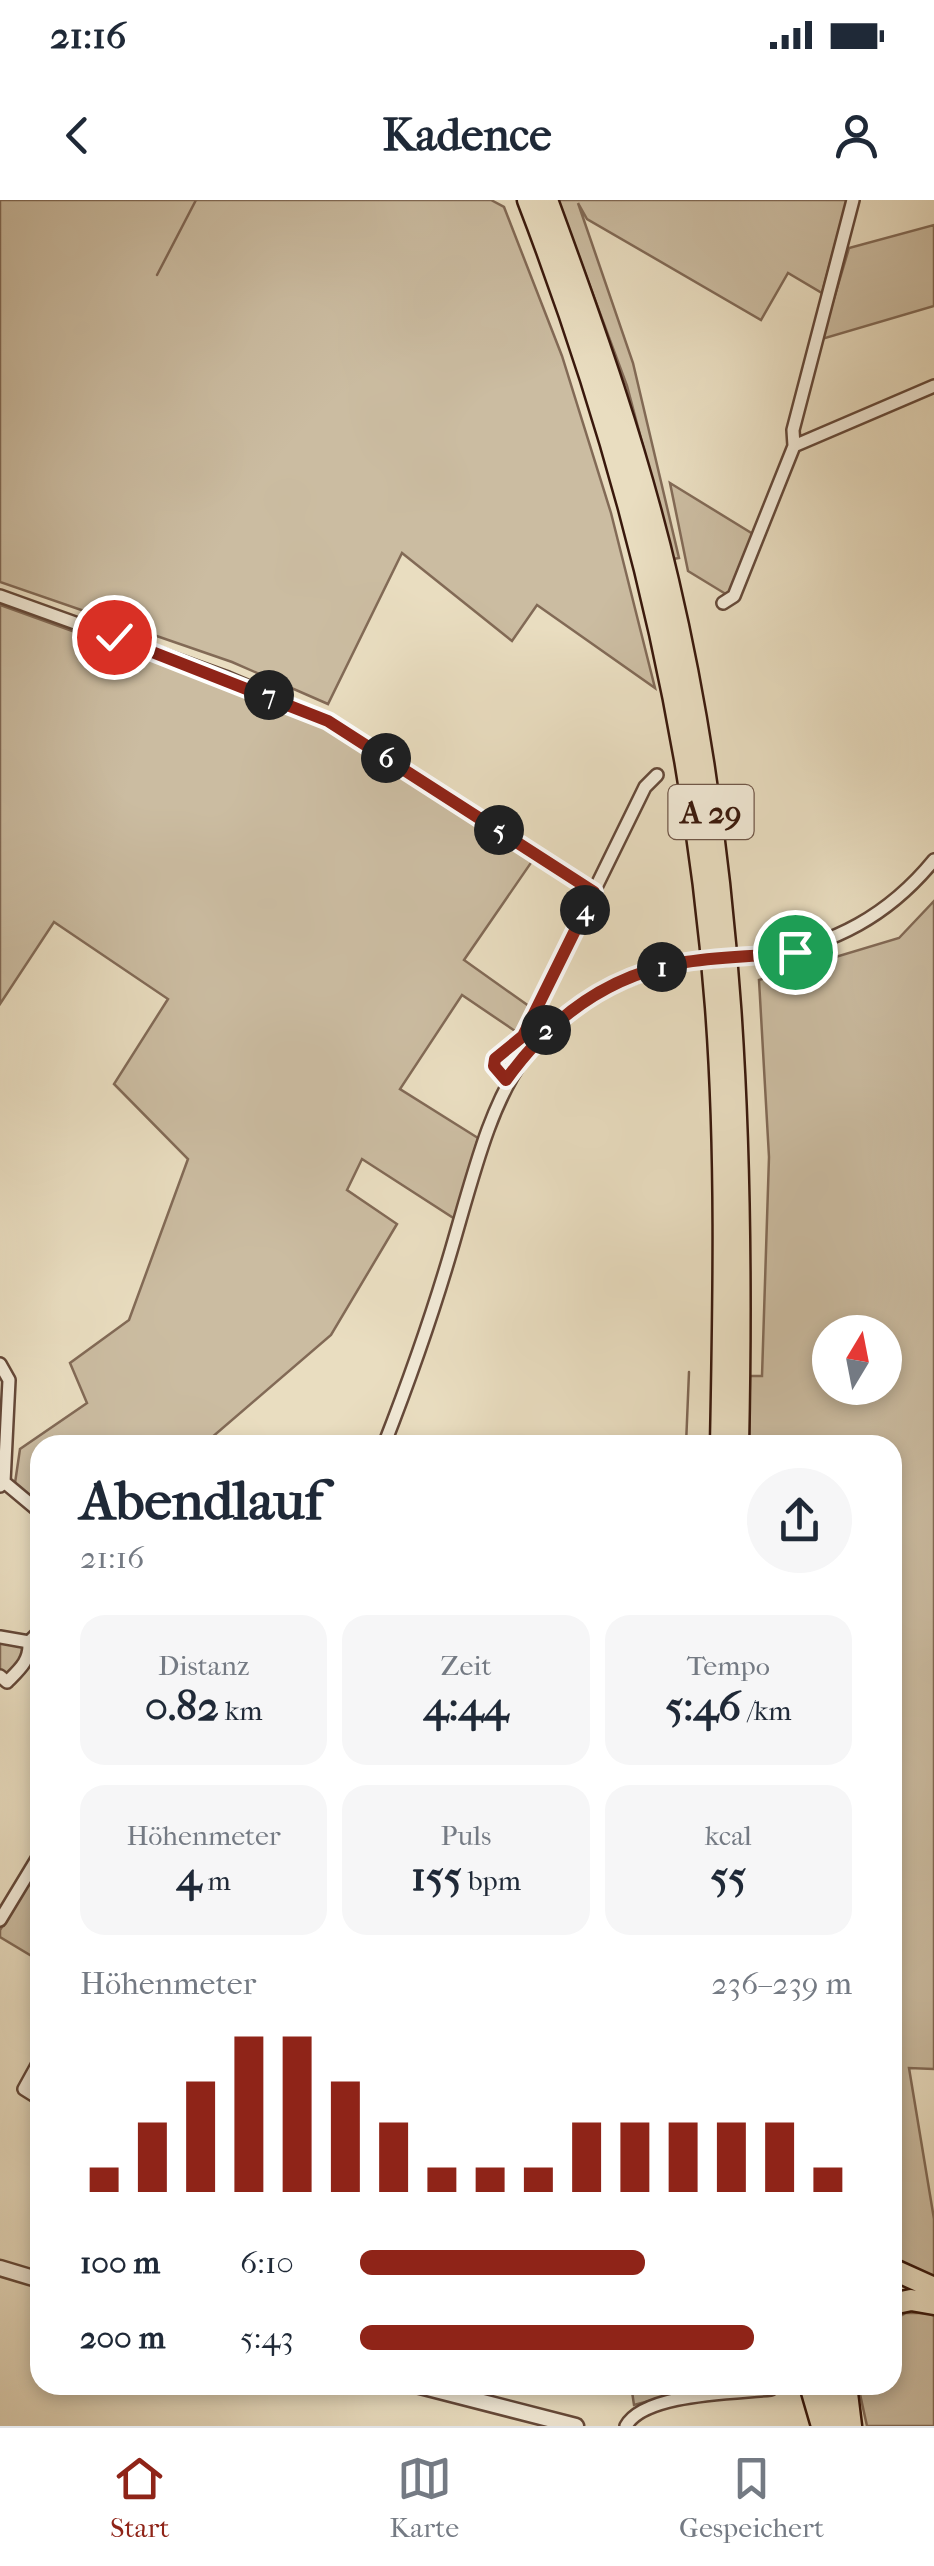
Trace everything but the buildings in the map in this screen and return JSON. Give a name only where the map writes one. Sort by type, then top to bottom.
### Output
[{"type":"highway","name":"A 29","points":[[528,200],[585,355],[624,482],[654,595],[693,806],[712,959],[720,1097],[720,1435]]},
{"type":"highway","name":"A 29","points":[[547,200],[639,471],[668,581],[708,792],[727,935],[736,1076],[741,1240],[738,1435]]},
{"type":"highway","points":[[902,2274],[934,2288]]},
{"type":"highway","points":[[902,2302],[934,2304]]},
{"type":"highway","points":[[813,2426],[810,2412],[815,2395]]},
{"type":"highway","points":[[818,2395],[822,2426]]},
{"type":"highway","points":[[820,2395],[840,2426]]},
{"type":"highway","points":[[847,2395],[851,2426]]},
{"type":"street","points":[[724,603],[734,596],[794,446],[793,430],[853,200]]},
{"type":"street","points":[[794,446],[934,386]]},
{"type":"street","points":[[0,596],[228,678],[328,721],[594,892]]},
{"type":"street","points":[[506,1080],[494,1066],[495,1059],[523,1036],[645,787],[657,776]]},
{"type":"street","points":[[387,1435],[506,1080],[563,1014],[627,978],[680,963],[764,956],[824,942],[863,924],[903,896],[934,860]]},
{"type":"street","points":[[0,1364],[10,1380],[2,1484],[30,1505]]},
{"type":"street","points":[[0,1638],[30,1642],[30,1656],[20,1668],[7,1682],[0,1676]]},
{"type":"street","points":[[0,1920],[30,1870]]},
{"type":"street","points":[[0,2268],[30,2277]]},
{"type":"street","points":[[455,2395],[576,2426]]},
{"type":"street","points":[[626,2426],[638,2411],[728,2395]]},
{"type":"shaded area","points":[[0,200],[491,200],[504,207],[562,356],[611,513],[655,688],[537,605],[512,641],[402,553],[328,704],[232,662],[0,582]]},
{"type":"shaded area","points":[[558,200],[847,200],[822,293],[788,273],[761,320],[587,219],[578,203],[633,363],[679,558],[673,559],[627,386]]},
{"type":"shaded area","points":[[934,225],[934,306],[822,339],[849,248]]},
{"type":"shaded area","points":[[670,483],[753,534],[729,596],[688,571]]},
{"type":"shaded area","points":[[0,605],[299,713],[535,857],[464,960],[533,1009],[521,1035],[462,995],[400,1089],[478,1138],[455,1219],[362,1159],[347,1190],[397,1224],[331,1335],[215,1435],[40,1435],[87,1403],[70,1363],[129,1320],[188,1159],[114,1084],[168,999],[54,922],[0,1004]]},
{"type":"shaded area","points":[[934,901],[934,2069],[909,2068],[934,2219],[934,2279],[902,2265],[902,1435],[749,1435],[750,1376],[762,1376],[769,1157],[759,980],[899,938]]},
{"type":"shaded area","points":[[30,1442],[30,1496],[15,1483],[20,1449]]},
{"type":"shaded area","points":[[0,1641],[26,1645],[24,1658],[9,1675],[0,1672]]},
{"type":"shaded area","points":[[30,1881],[30,1955],[0,1937],[0,1930]]},
{"type":"shaded area","points":[[934,2313],[934,2426],[867,2426],[860,2395],[902,2395],[902,2315]]},
{"type":"shaded area","points":[[632,2395],[672,2395],[634,2405]]},
{"type":"waterway","points":[[157,275],[196,200]]},
{"type":"waterway","points":[[686,1435],[689,1372]]},
{"type":"route","points":[[114,637],[228,678],[328,721],[594,892],[523,1036],[495,1059],[494,1066],[506,1080],[540,1036],[563,1014],[627,978],[680,963],[795,952]]}]
